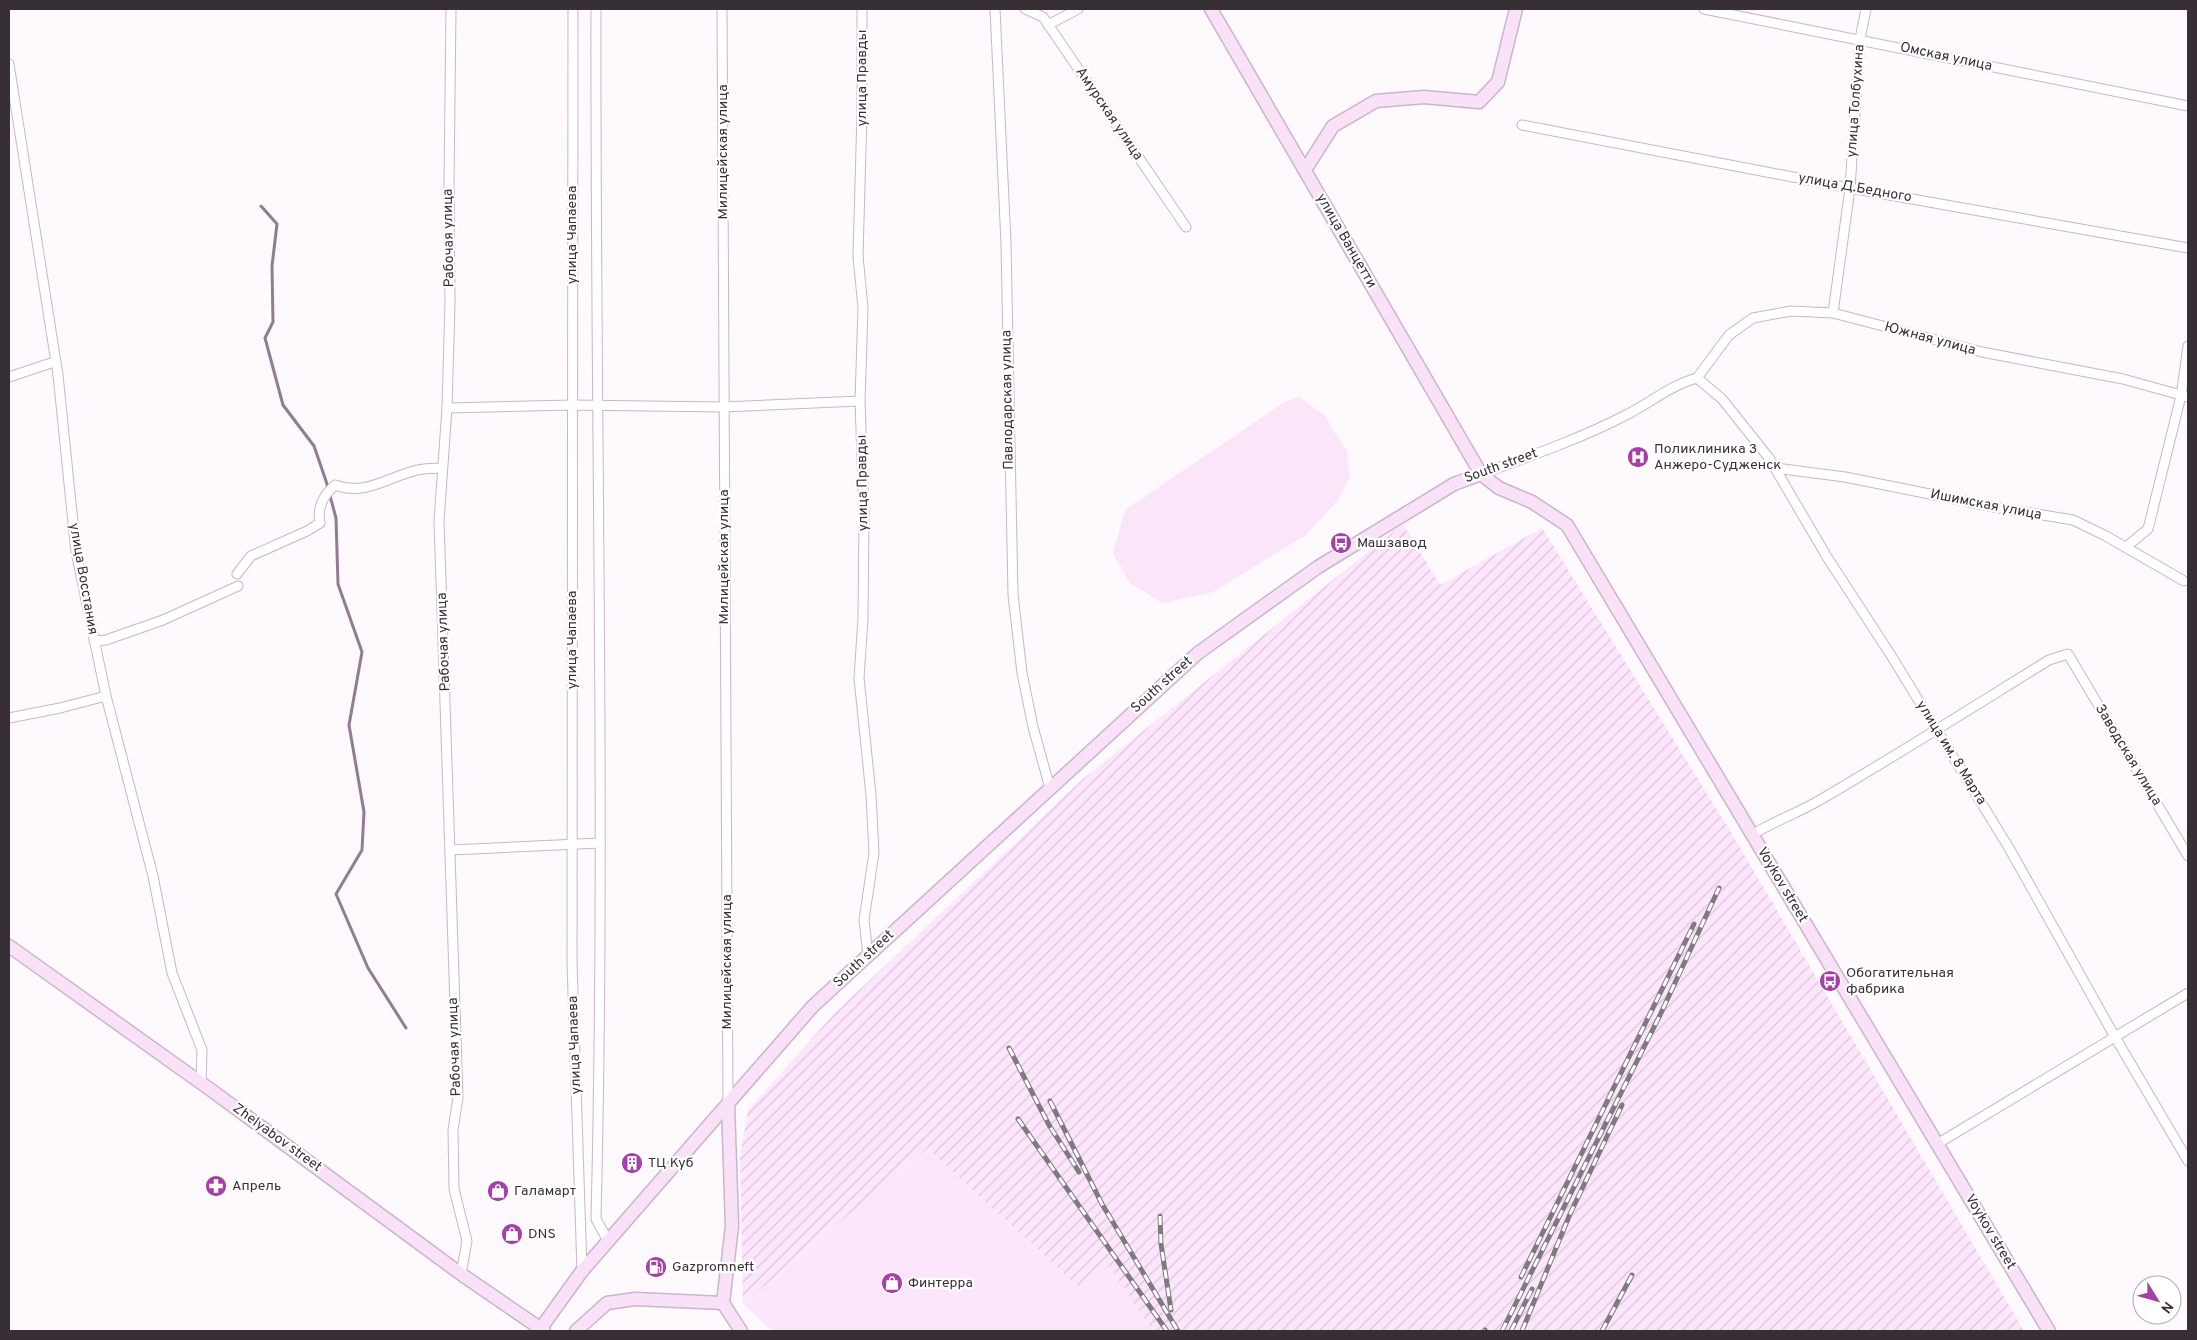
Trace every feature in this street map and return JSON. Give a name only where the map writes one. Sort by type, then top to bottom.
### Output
[{"type":"street","name":"Рабочая улица","points":[[451,9],[450,303],[447,408],[441,468],[439,521],[458,1097],[453,1130],[454,1189],[467,1241],[461,1274]]},
{"type":"street","name":"улица Чапаева","points":[[573,9],[572,962],[582,1271]]},
{"type":"street","name":"улица Чапаева","points":[[596,9],[600,843],[600,1057],[596,1219],[608,1241]]},
{"type":"street","name":"Милицейская улица","points":[[722,9],[728,1104]]},
{"type":"street","name":"улица Правды","points":[[862,9],[862,113],[858,256],[863,308],[860,401],[864,515],[863,618],[859,678],[871,795],[874,854],[864,920],[868,955]]},
{"type":"street","name":"Павлодарская улица","points":[[994,9],[1006,243],[1013,595],[1022,673],[1029,709],[1050,788]]},
{"type":"street","name":"Амурская улица","points":[[1025,9],[1043,17],[1186,227]]},
{"type":"street","points":[[1048,24],[1078,9]]},
{"type":"street","name":"улица Ванцетти","points":[[1211,9],[1306,170],[1480,474]]},
{"type":"street","points":[[1306,170],[1333,126],[1376,101],[1424,97],[1479,102],[1498,82],[1516,9]]},
{"type":"street","name":"Омская улица","points":[[1704,9],[2188,106]]},
{"type":"street","name":"улица Толбухина","points":[[1833,313],[1850,188],[1860,39],[1866,9]]},
{"type":"street","name":"улица Восстания","points":[[9,64],[54,362],[58,375],[76,552],[106,696],[152,876],[172,973],[202,1050],[201,1083]]},
{"type":"street","name":"улица Д.Бедного","points":[[1522,125],[1850,188],[2188,248]]},
{"type":"street","name":"Южная улица","points":[[1697,378],[1729,335],[1753,318],[1791,311],[1833,313],[1982,352],[2123,379],[2185,397]]},
{"type":"street","points":[[2126,547],[2148,529],[2185,397],[2188,346]]},
{"type":"street","points":[[9,377],[54,362]]},
{"type":"street","name":"South street","points":[[542,1330],[582,1271],[814,1006],[1198,653],[1318,567],[1454,484],[1585,434],[1627,415],[1681,382],[1697,378]]},
{"type":"street","name":"улица им. 8 Марта","points":[[1697,378],[1722,400],[1774,468],[1827,557],[2009,848],[2115,1037],[2188,1161]]},
{"type":"street","points":[[447,408],[572,405],[723,407],[860,401]]},
{"type":"street","points":[[237,574],[250,556],[307,531],[320,523],[318,512],[325,494],[335,485],[348,490],[380,484],[414,471],[441,468]]},
{"type":"street","name":"Ишимская улица","points":[[1774,468],[1845,477],[1994,507],[2072,520],[2126,547],[2187,584]]},
{"type":"street","name":"Voykov street","points":[[1480,474],[1499,488],[1532,502],[1567,525],[2049,1331]]},
{"type":"street","points":[[94,641],[106,640],[163,620],[238,586]]},
{"type":"street","name":"Заводская улица","points":[[1936,729],[2049,660],[2068,654],[2188,856]]},
{"type":"street","points":[[9,718],[60,708],[106,696]]},
{"type":"street","points":[[1752,835],[1774,822],[1804,810],[1919,742],[1936,729]]},
{"type":"street","points":[[451,850],[600,843]]},
{"type":"street","name":"Zhelyabov street","points":[[9,946],[201,1083],[461,1274],[542,1330]]},
{"type":"street","points":[[1937,1144],[2188,993]]},
{"type":"street","points":[[728,1104],[732,1226],[724,1303],[742,1331]]},
{"type":"street","points":[[576,1331],[607,1303],[635,1299],[724,1303]]},
{"type":"shaded area","points":[[1299,397],[1324,415],[1347,451],[1350,477],[1338,500],[1306,535],[1213,592],[1162,603],[1130,583],[1113,554],[1125,510],[1286,401]]},
{"type":"shaded area","points":[[1403,524],[1440,585],[1542,528],[1732,834],[2024,1331],[1153,1331],[1109,1266],[1080,1288],[927,1148],[743,1304],[740,1156],[748,1110],[835,1013],[1083,779]]},
{"type":"shaded area","points":[[927,1148],[1080,1288],[1109,1265],[1153,1331],[772,1331],[743,1304]]},
{"type":"waterway","points":[[261,206],[277,224],[272,266],[273,322],[265,338],[283,405],[314,446],[326,481],[336,518],[338,584],[362,652],[349,725],[364,812],[362,850],[336,894],[368,968],[406,1028]]},
{"type":"railway","points":[[1502,1331],[1661,1013],[1719,888]]},
{"type":"railway","points":[[1521,1277],[1694,924]]},
{"type":"railway","points":[[1009,1048],[1049,1125],[1079,1172]]},
{"type":"railway","points":[[1050,1101],[1102,1204],[1178,1331]]},
{"type":"railway","points":[[1522,1331],[1570,1214],[1622,1105]]},
{"type":"railway","points":[[1018,1119],[1167,1331]]},
{"type":"railway","points":[[1160,1216],[1161,1244],[1171,1310]]},
{"type":"railway","points":[[1602,1331],[1632,1275]]},
{"type":"railway","points":[[1511,1331],[1532,1289]]},
{"type":"place","name":"Поликлиника 3 Анжеро-Судженск","points":[[1638,457]]},
{"type":"place","name":"Машзавод","points":[[1341,543]]},
{"type":"place","name":"Обогатительная фабрика","points":[[1830,981]]},
{"type":"place","name":"ТЦ Куб","points":[[632,1163]]},
{"type":"place","name":"Апрель","points":[[216,1186]]},
{"type":"place","name":"Галамарт","points":[[498,1191]]},
{"type":"place","name":"DNS","points":[[512,1234]]},
{"type":"place","name":"Gazpromneft","points":[[656,1267]]},
{"type":"place","name":"Финтерра","points":[[892,1283]]}]
